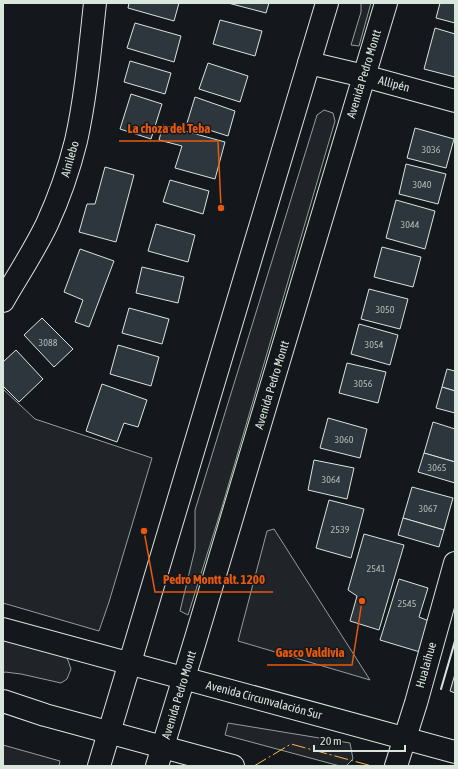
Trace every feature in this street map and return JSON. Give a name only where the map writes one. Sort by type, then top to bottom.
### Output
[{"type":"main road","name":"Ainilebo","points":[[3,301],[27,263],[47,224],[63,184],[75,142],[84,100],[95,3]]},
{"type":"main road","points":[[99,766],[326,3]]},
{"type":"main road","name":"Avenida Pedro Montt","points":[[160,756],[386,3]]},
{"type":"main road","name":"Allipén","points":[[309,63],[364,76],[455,101]]},
{"type":"main road","name":"Hualaihue","points":[[396,766],[416,703],[455,564]]},
{"type":"main road","name":"Avenida Circunvalación Sur","points":[[3,629],[455,752]]},
{"type":"main road","points":[[3,701],[45,715],[109,732],[160,756],[233,766]]},
{"type":"shaded area","points":[[361,3],[371,3],[359,46],[351,45],[361,12]]},
{"type":"shaded area","points":[[324,110],[333,113],[335,121],[222,507],[188,615],[180,611],[195,549],[195,510],[317,115]]},
{"type":"shaded area","points":[[3,389],[35,419],[152,458],[99,631],[3,603]]},
{"type":"shaded area","points":[[274,529],[370,680],[238,641],[267,531]]},
{"type":"shaded area","points":[[3,639],[66,655],[71,669],[67,679],[61,683],[21,674],[3,673]]},
{"type":"shaded area","points":[[228,723],[350,743],[353,759],[346,766],[340,766],[225,735]]},
{"type":"shaded area","points":[[3,745],[60,761],[59,766],[3,766]]},
{"type":"building","points":[[129,3],[179,3],[174,21],[128,8]]},
{"type":"building","points":[[228,3],[269,3],[266,13]]},
{"type":"building","points":[[440,3],[455,3],[455,23],[436,18]]},
{"type":"building","points":[[220,20],[262,31],[255,56],[213,44]]},
{"type":"building","points":[[135,23],[181,36],[174,62],[127,48]]},
{"type":"building","points":[[435,28],[455,34],[455,77],[424,69]]},
{"type":"building","points":[[130,61],[171,73],[165,94],[124,82]]},
{"type":"building","points":[[208,63],[248,76],[240,102],[199,89]]},
{"type":"building","points":[[131,94],[162,104],[151,139],[120,129]]},
{"type":"building","points":[[195,97],[235,111],[228,136],[187,123]]},
{"type":"building","points":[[163,125],[225,142],[215,179],[175,168],[182,146],[159,140]]},
{"type":"building","points":[[415,128],[454,139],[446,168],[407,158]]},
{"type":"building","points":[[406,164],[446,174],[438,204],[399,194]]},
{"type":"building","points":[[105,167],[134,175],[116,242],[79,232],[87,204],[95,204]]},
{"type":"building","points":[[170,180],[209,191],[203,214],[163,202]]},
{"type":"building","points":[[396,200],[435,211],[425,249],[386,238]]},
{"type":"building","points":[[156,224],[195,235],[188,262],[148,251]]},
{"type":"building","points":[[382,247],[421,257],[413,287],[374,277]]},
{"type":"building","points":[[80,249],[114,261],[89,327],[75,322],[83,300],[64,292]]},
{"type":"building","points":[[142,267],[184,277],[178,303],[136,293]]},
{"type":"building","points":[[369,289],[408,299],[400,329],[361,319]]},
{"type":"building","points":[[129,308],[169,319],[162,344],[122,333]]},
{"type":"building","points":[[42,318],[73,349],[54,367],[24,335]]},
{"type":"building","points":[[359,324],[398,335],[390,365],[351,354]]},
{"type":"building","points":[[118,345],[159,357],[151,386],[110,374]]},
{"type":"building","points":[[16,350],[43,379],[19,402],[3,386],[3,362]]},
{"type":"building","points":[[347,363],[386,372],[378,403],[339,393]]},
{"type":"building","points":[[447,369],[455,371],[455,391],[442,387]]},
{"type":"building","points":[[102,384],[147,400],[138,427],[124,423],[117,442],[86,431]]},
{"type":"building","points":[[442,387],[455,391],[455,413],[436,408]]},
{"type":"building","points":[[328,418],[367,429],[360,458],[320,448]]},
{"type":"building","points":[[433,422],[455,429],[455,462],[424,453]]},
{"type":"building","points":[[424,453],[455,462],[455,483],[418,472]]},
{"type":"building","points":[[314,460],[354,468],[347,499],[308,490]]},
{"type":"building","points":[[412,487],[453,498],[444,530],[403,518]]},
{"type":"building","points":[[329,500],[364,509],[351,558],[316,548]]},
{"type":"building","points":[[403,518],[444,530],[439,547],[398,535]]},
{"type":"building","points":[[364,534],[404,545],[379,630],[350,621],[357,596],[348,590]]},
{"type":"building","points":[[399,579],[428,588],[419,617],[429,621],[420,652],[380,640]]},
{"type":"building","points":[[455,674],[455,693],[450,691]]},
{"type":"wall","points":[[441,689],[455,641]]},
{"type":"power","points":[[254,766],[291,744],[372,766]]},
{"type":"place","name":"La choza del Teba","points":[[221,208]]},
{"type":"place","name":"Pedro Montt alt. 1200","points":[[144,531]]},
{"type":"place","name":"Gasco Valdivia","points":[[362,601]]}]
